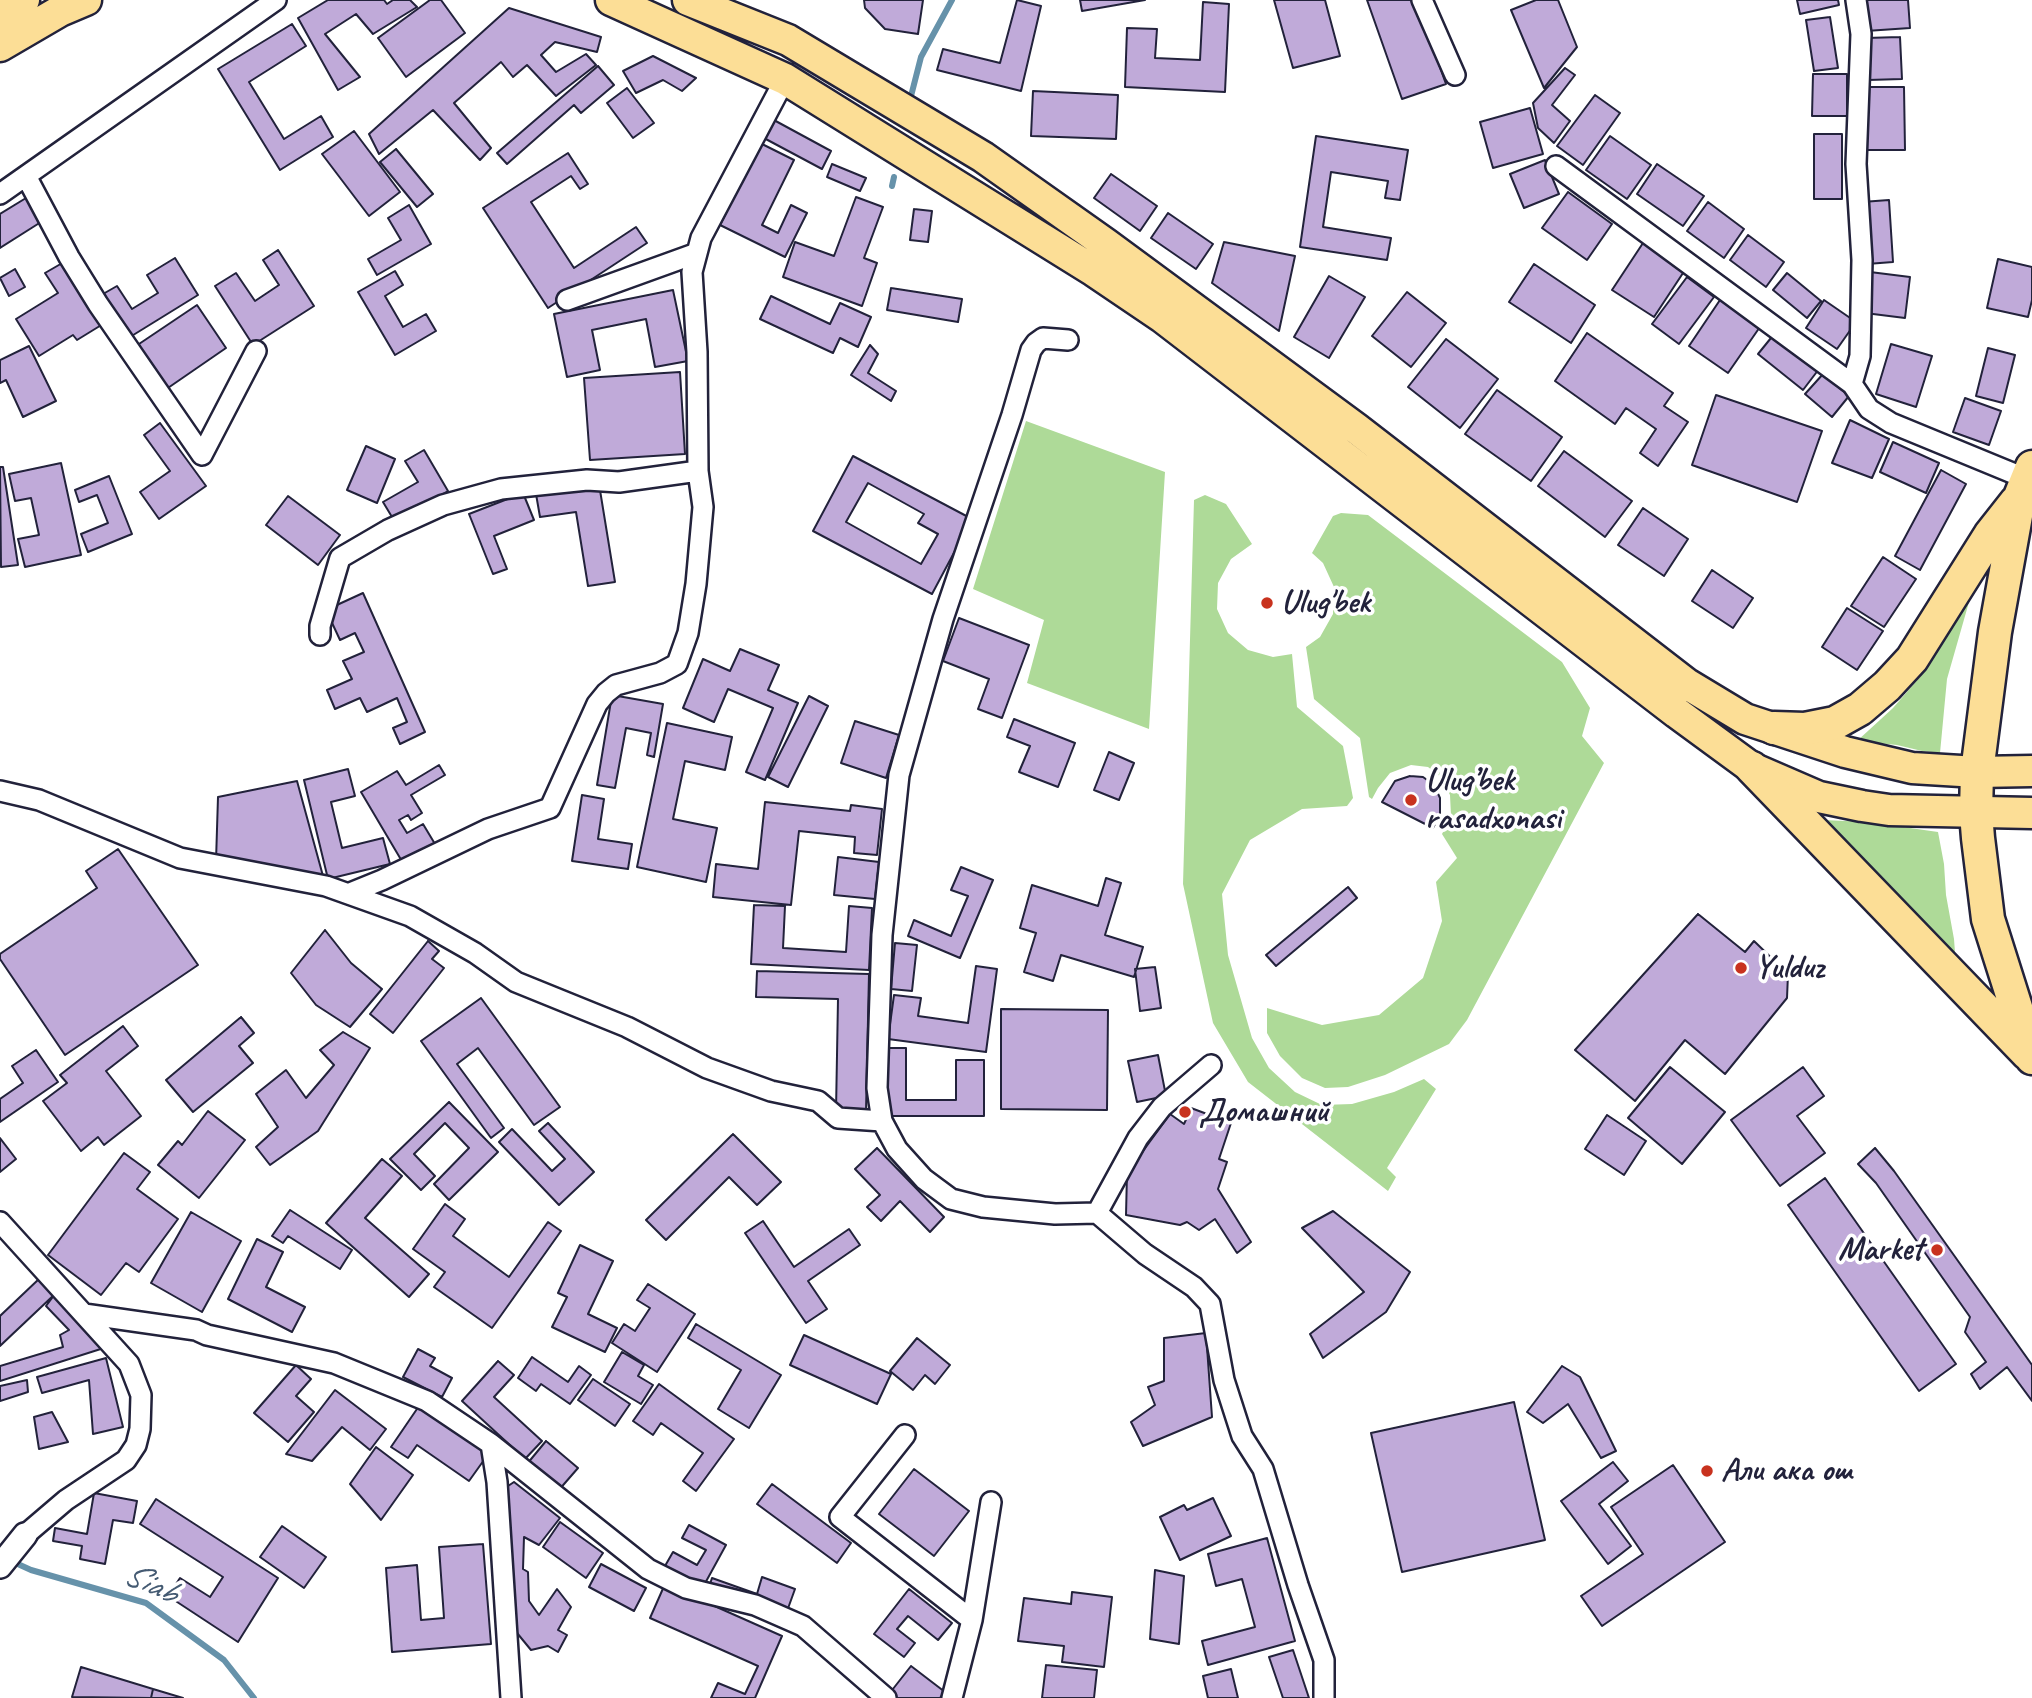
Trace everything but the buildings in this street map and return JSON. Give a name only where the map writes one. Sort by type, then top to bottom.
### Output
[{"type":"highway","points":[[1774,728],[1805,729],[1835,723],[1860,709],[1887,686],[1912,659],[2026,482]]},
{"type":"highway","points":[[2026,482],[1995,632],[1977,772],[1976,813],[1989,919],[2032,1058]]},
{"type":"highway","points":[[1752,768],[2032,1058]]},
{"type":"main road","points":[[0,15],[24,0]]},
{"type":"main road","points":[[0,46],[60,11],[86,0]]},
{"type":"main road","points":[[611,0],[785,79],[1094,271],[1162,317],[1752,768],[1819,797],[1862,806],[1889,810],[2032,813]]},
{"type":"main road","points":[[688,0],[788,40],[983,157],[1357,429],[1687,684],[1745,719],[1845,752],[1912,768],[2032,772]]},
{"type":"street","points":[[0,194],[276,0]]},
{"type":"street","points":[[1422,0],[1455,75]]},
{"type":"street","points":[[1852,384],[1860,356],[1862,261],[1856,164],[1861,34],[1856,0]]},
{"type":"street","points":[[349,893],[488,829],[550,808],[597,704],[616,685],[660,673],[677,664],[688,633],[696,584],[703,507],[698,471],[697,352],[692,272],[701,238],[785,79]]},
{"type":"street","points":[[1556,166],[1852,384],[1869,409],[1891,423],[2026,482]]},
{"type":"street","points":[[26,176],[69,257],[98,304],[202,455],[256,351]]},
{"type":"street","points":[[567,300],[697,253]]},
{"type":"street","points":[[1068,340],[1043,338],[1031,350],[1012,415],[943,619],[900,775],[882,935],[877,1087],[882,1121],[897,1149],[924,1179],[951,1199],[983,1207],[1055,1214],[1097,1213],[1145,1254],[1194,1287],[1210,1304],[1224,1380],[1238,1424],[1242,1436],[1263,1469],[1324,1660],[1324,1698]]},
{"type":"street","points":[[320,635],[320,626],[340,558],[388,530],[443,505],[501,489],[587,480],[619,482],[698,471]]},
{"type":"street","points":[[0,791],[38,800],[180,858],[326,886],[349,893],[410,916],[475,953],[516,982],[626,1027],[707,1068],[771,1091],[818,1101],[838,1118],[882,1121]]},
{"type":"street","points":[[1097,1213],[1138,1138],[1162,1107],[1211,1065]]},
{"type":"street","points":[[0,1222],[129,1364],[141,1395],[141,1422],[136,1445],[126,1460],[66,1500],[25,1535],[0,1567]]},
{"type":"street","points":[[84,1314],[196,1330],[207,1335],[334,1363],[427,1401],[491,1444],[648,1570],[686,1588],[755,1605],[803,1626],[886,1698]]},
{"type":"street","points":[[905,1435],[840,1517],[972,1620]]},
{"type":"street","points":[[491,1444],[498,1482],[511,1698]]},
{"type":"street","points":[[952,1698],[972,1620],[991,1502]]},
{"type":"green space","points":[[1026,421],[1165,472],[1149,729],[1027,683],[1044,620],[973,589]]},
{"type":"green space","points":[[1205,495],[1226,504],[1252,544],[1231,559],[1218,583],[1217,609],[1228,633],[1248,650],[1273,657],[1292,654],[1297,707],[1343,746],[1353,798],[1347,806],[1302,809],[1250,840],[1222,894],[1228,955],[1252,1038],[1269,1068],[1295,1092],[1322,1105],[1352,1104],[1394,1092],[1424,1079],[1436,1089],[1387,1168],[1396,1177],[1388,1191],[1248,1082],[1213,1023],[1183,884],[1194,500]]},
{"type":"green space","points":[[1341,513],[1368,515],[1562,662],[1590,708],[1582,736],[1604,763],[1467,1020],[1449,1044],[1385,1075],[1348,1087],[1325,1088],[1302,1078],[1280,1056],[1267,1033],[1267,1008],[1322,1025],[1379,1015],[1423,978],[1442,921],[1436,882],[1457,858],[1442,834],[1451,816],[1450,795],[1441,777],[1428,767],[1411,765],[1390,773],[1372,799],[1369,797],[1360,738],[1314,699],[1306,647],[1320,637],[1333,614],[1334,587],[1323,563],[1312,553],[1333,516]]},
{"type":"green space","points":[[1969,602],[1947,679],[1940,753],[1857,741],[1893,708],[1920,677]]},
{"type":"green space","points":[[1823,820],[1868,822],[1938,832],[1956,966]]},
{"type":"waterway","points":[[910,100],[921,57],[952,0]]},
{"type":"waterway","points":[[892,186],[894,177]]},
{"type":"waterway","name":"Siab","points":[[9,1560],[31,1570],[146,1603],[224,1660],[254,1698]]},
{"type":"place","name":"Ulug'bek","points":[[1267,603]]},
{"type":"place","name":"Ulug’bek rasadxonasi","points":[[1411,800]]},
{"type":"place","name":"Yulduz","points":[[1741,968]]},
{"type":"place","name":"Домашний","points":[[1185,1112]]},
{"type":"place","name":"Market","points":[[1937,1250]]},
{"type":"place","name":"Али ака ош","points":[[1707,1471]]}]
